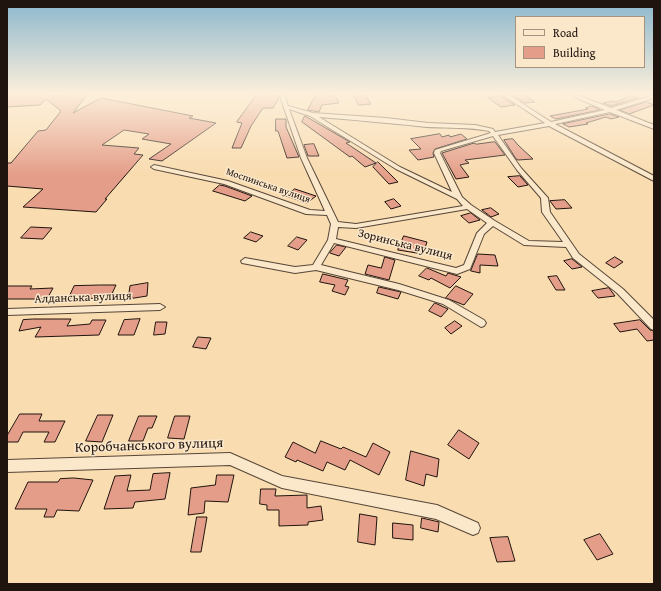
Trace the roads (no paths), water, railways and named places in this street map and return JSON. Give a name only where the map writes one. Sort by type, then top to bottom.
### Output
[{"type":"street","name":"Моспинська вулиця","points":[[290,121],[304,158],[335,224]]},
{"type":"street","points":[[321,121],[398,168],[459,198],[492,223],[527,243],[567,245]]},
{"type":"street","points":[[391,121],[428,125],[475,127],[491,130],[519,169],[544,198],[546,212],[567,245],[576,256],[620,291],[654,326]]},
{"type":"street","points":[[545,121],[654,179]]},
{"type":"street","points":[[459,198],[437,153],[438,150],[495,134],[565,121]]},
{"type":"street","points":[[637,121],[654,127]]},
{"type":"street","name":"Моспинська вулиця","points":[[154,167],[226,182],[310,212],[329,213]]},
{"type":"street","points":[[437,188],[449,180]]},
{"type":"street","name":"Зоринська вулиця","points":[[335,224],[356,226],[468,206]]},
{"type":"street","name":"Зоринська вулиця","points":[[332,240],[457,271],[467,267],[481,233],[492,223]]},
{"type":"street","points":[[316,267],[332,240],[335,224]]},
{"type":"street","points":[[245,261],[295,270],[316,267],[399,287],[446,302],[481,323]]},
{"type":"street","name":"Алданська вулиця","points":[[7,312],[160,307]]},
{"type":"street","name":"Коробчанського вулиця","points":[[7,466],[230,459],[282,482],[437,512],[473,528]]}]
